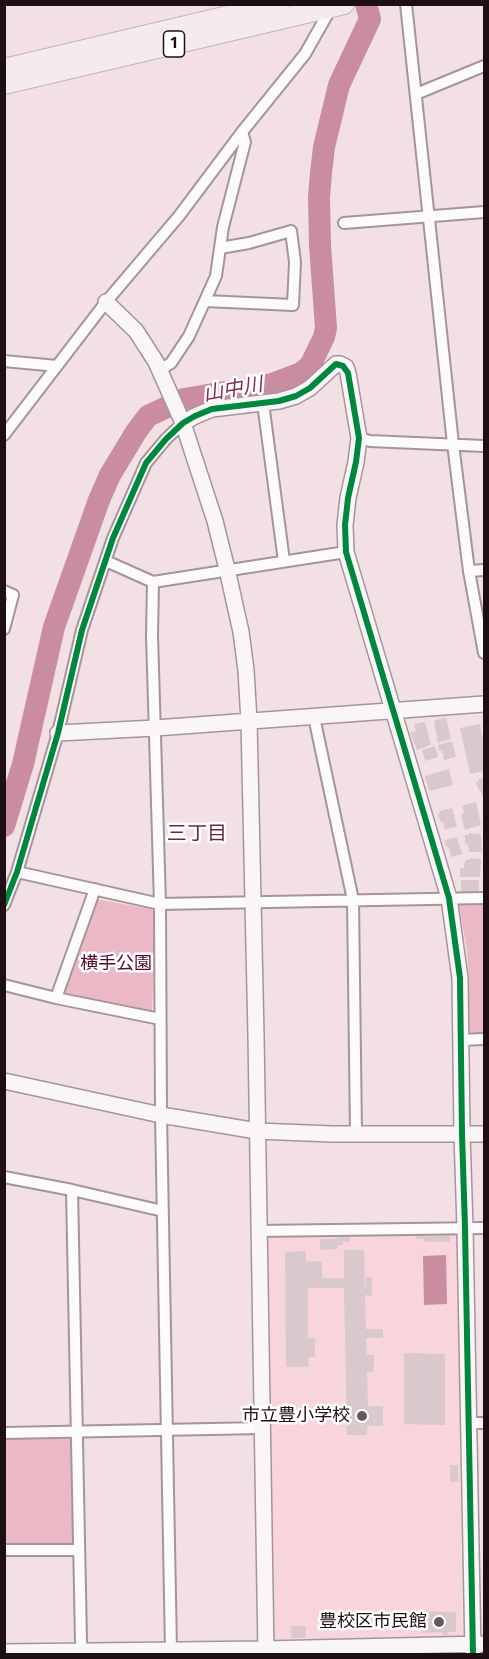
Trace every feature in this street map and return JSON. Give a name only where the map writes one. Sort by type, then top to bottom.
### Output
[{"type":"highway","name":"1","points":[[4,69],[249,8],[279,4]]},
{"type":"highway","name":"1","points":[[4,84],[335,6]]},
{"type":"street","points":[[406,4],[453,444],[469,571],[484,653]]},
{"type":"street","points":[[4,435],[106,302],[179,216],[242,132],[305,54],[335,6]]},
{"type":"street","points":[[416,94],[484,66]]},
{"type":"street","points":[[160,370],[171,363],[189,336],[216,276],[223,227],[245,142],[242,132]]},
{"type":"street","points":[[344,223],[484,212]]},
{"type":"street","points":[[205,301],[293,305],[295,262],[291,231],[249,243],[220,248]]},
{"type":"street","points":[[106,302],[136,331],[160,370],[183,423],[227,569],[241,632],[246,670],[257,1131],[265,1652]]},
{"type":"street","points":[[4,362],[57,366]]},
{"type":"street","points":[[4,905],[17,872],[58,733],[82,630],[113,538],[146,463],[166,439],[183,423],[195,416],[212,409],[263,403],[296,396],[310,388],[336,364],[346,367],[359,438],[348,498],[345,525],[346,552],[449,898],[460,978],[465,1228],[477,1423],[477,1648],[265,1652],[171,1650],[82,1653],[4,1652]]},
{"type":"street","points":[[263,403],[284,561]]},
{"type":"street","points":[[359,438],[370,441],[484,446]]},
{"type":"street","points":[[106,561],[153,582],[346,552]]},
{"type":"street","points":[[469,571],[484,570]]},
{"type":"street","points":[[153,582],[152,635],[160,904],[161,1115],[171,1650]]},
{"type":"street","points":[[4,591],[13,595],[4,629]]},
{"type":"street","points":[[58,733],[394,712],[484,704]]},
{"type":"street","points":[[314,717],[353,900],[356,1134]]},
{"type":"street","points":[[17,872],[160,904],[484,898]]},
{"type":"street","points":[[56,998],[94,889]]},
{"type":"street","points":[[4,985],[160,1019]]},
{"type":"street","points":[[460,1040],[484,1039]]},
{"type":"street","points":[[4,1081],[161,1115],[257,1131],[484,1134]]},
{"type":"street","points":[[4,1177],[163,1211]]},
{"type":"street","points":[[72,1190],[82,1653]]},
{"type":"street","points":[[258,1231],[484,1228]]},
{"type":"street","points":[[4,1433],[262,1428]]},
{"type":"street","points":[[4,1550],[79,1550]]},
{"type":"shaded area","points":[[453,1233],[458,1242],[462,1638],[274,1640],[265,1238]]},
{"type":"shaded area","points":[[446,1255],[447,1304],[424,1305],[423,1256]]},
{"type":"green space","name":"横手公園","points":[[96,899],[156,910],[152,1011],[65,993]]},
{"type":"green space","points":[[461,902],[484,902],[484,1033],[472,1033],[469,1030],[469,976],[459,905]]},
{"type":"green space","points":[[71,1437],[74,1542],[72,1544],[5,1543],[5,1438]]},
{"type":"building","points":[[446,717],[451,739],[438,743],[434,721]]},
{"type":"building","points":[[425,722],[431,745],[417,750],[410,733],[416,731],[414,724]]},
{"type":"building","points":[[480,724],[484,746],[484,771],[470,774],[460,728]]},
{"type":"building","points":[[452,741],[456,757],[444,760],[438,745]]},
{"type":"building","points":[[435,746],[438,757],[425,761],[422,750]]},
{"type":"building","points":[[449,769],[453,785],[429,791],[425,776]]},
{"type":"building","points":[[484,778],[484,797],[482,797],[476,782]]},
{"type":"building","points":[[476,802],[481,825],[465,830],[461,815],[464,813],[462,806]]},
{"type":"building","points":[[452,808],[457,826],[445,830],[438,815],[440,811]]},
{"type":"building","points":[[481,834],[482,852],[469,852],[468,845],[465,844],[465,835]]},
{"type":"building","points":[[457,837],[462,854],[451,857],[449,847],[446,847],[444,840]]},
{"type":"building","points":[[472,858],[481,859],[480,877],[460,877],[460,868],[464,868],[465,861]]},
{"type":"building","points":[[461,880],[479,880],[479,891],[461,892]]},
{"type":"building","points":[[416,1236],[450,1236],[450,1242],[424,1242],[424,1239],[417,1239]]},
{"type":"building","points":[[337,1237],[350,1237],[350,1242],[343,1242],[343,1245],[338,1245],[337,1249],[320,1250],[320,1239],[337,1239]]},
{"type":"building","points":[[344,1250],[364,1250],[365,1291],[366,1277],[372,1278],[372,1296],[365,1295],[366,1329],[383,1329],[383,1338],[366,1338],[367,1355],[374,1355],[374,1372],[367,1372],[368,1406],[383,1406],[383,1426],[367,1426],[367,1435],[347,1435],[344,1288],[308,1288],[308,1338],[315,1338],[315,1357],[309,1357],[308,1367],[286,1367],[285,1252],[306,1251],[306,1262],[322,1261],[322,1278],[344,1278]]},
{"type":"building","points":[[404,1353],[445,1354],[445,1425],[404,1424]]},
{"type":"building","points":[[450,1465],[458,1465],[458,1482],[450,1482]]},
{"type":"building","name":"豊校区市民館","points":[[421,1611],[456,1612],[456,1632],[448,1632],[448,1635],[442,1636],[442,1632],[422,1633]]},
{"type":"building","points":[[291,1626],[306,1626],[305,1638],[291,1638]]},
{"type":"waterway","name":"山中川","points":[[4,826],[23,764],[54,627],[99,500],[110,475],[136,432],[148,416],[184,399],[272,384],[301,373],[310,366],[324,337],[326,328],[319,197],[324,147],[339,85],[370,19],[366,4]]},
{"type":"cycle path","points":[[4,905],[17,872],[58,733],[82,630],[113,538],[146,463],[166,439],[183,423],[195,416],[212,409],[279,401],[296,396],[310,388],[336,364],[343,366],[348,373],[359,438],[348,498],[345,525],[346,552],[449,898],[460,978],[473,1654]]},
{"type":"place","name":"市立豊小学校","points":[[362,1416]]},
{"type":"place","name":"豊校区市民館","points":[[439,1622]]},
{"type":"district","name":"三丁目","points":[[197,834]]}]
